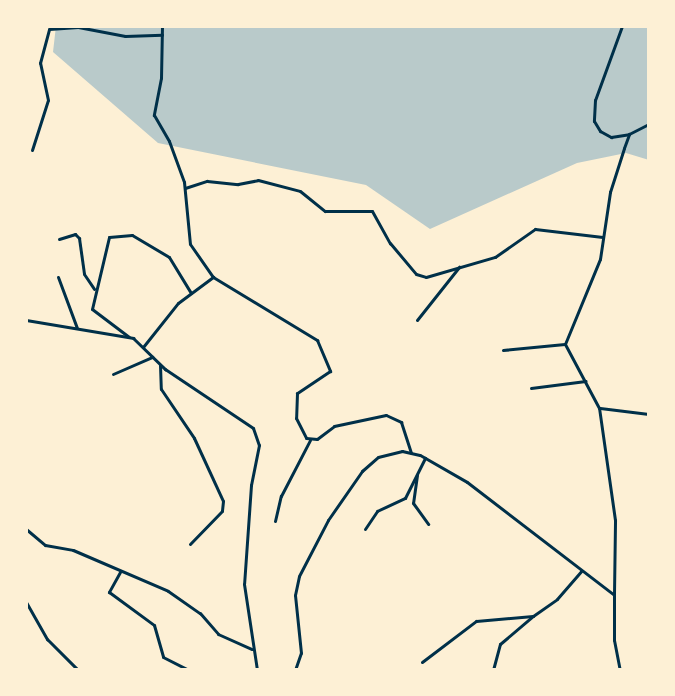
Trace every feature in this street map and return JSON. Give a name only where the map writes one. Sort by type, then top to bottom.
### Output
[{"type":"street","points":[[162,26],[161,78],[154,115],[169,141],[185,188],[188,238],[213,277],[317,340],[330,371],[296,398],[297,424],[310,440]]},
{"type":"street","points":[[622,26],[598,88],[595,100],[594,121],[600,131],[611,137],[629,134],[649,124]]},
{"type":"street","points":[[32,150],[48,100],[40,63],[49,29],[78,27],[125,36],[162,35]]},
{"type":"street","points":[[620,670],[614,640],[616,520],[600,408],[565,344],[572,319],[596,273],[610,192],[629,134]]},
{"type":"street","points":[[185,188],[207,181],[238,184],[258,180],[300,191],[325,211],[367,209],[376,215],[390,243],[416,274],[426,277],[495,257],[535,229],[602,237]]},
{"type":"street","points":[[191,293],[170,257],[138,237],[115,233],[106,241],[94,289],[92,309],[143,347],[160,365],[248,422],[259,438],[244,584],[252,649],[257,670]]},
{"type":"street","points":[[59,239],[74,234],[79,238],[84,274],[94,289]]},
{"type":"street","points":[[417,320],[460,266]]},
{"type":"street","points":[[58,277],[77,328]]},
{"type":"street","points":[[143,347],[191,293],[213,277]]},
{"type":"street","points":[[26,320],[129,338]]},
{"type":"street","points":[[503,350],[565,344]]},
{"type":"street","points":[[113,374],[152,357]]},
{"type":"street","points":[[160,365],[161,389],[194,438],[223,501],[222,511],[190,544]]},
{"type":"street","points":[[530,388],[586,382]]},
{"type":"street","points":[[600,408],[649,414]]},
{"type":"street","points":[[276,521],[281,496],[310,440],[334,426],[386,415],[401,422],[411,452]]},
{"type":"street","points":[[295,670],[301,648],[296,584],[328,520],[369,464],[392,452],[411,452],[467,482],[614,595]]},
{"type":"street","points":[[365,529],[377,510],[405,498],[425,458]]},
{"type":"street","points":[[417,476],[413,503],[428,524]]},
{"type":"street","points":[[26,529],[45,545],[72,550],[177,596],[200,613],[218,634],[252,649]]},
{"type":"street","points":[[493,670],[500,644],[533,616],[557,599],[581,571]]},
{"type":"street","points":[[120,572],[109,592],[154,625],[163,657],[190,670]]},
{"type":"street","points":[[26,602],[47,639],[78,670]]},
{"type":"street","points":[[422,662],[476,621],[533,616]]},
{"type":"shaded area","points":[[56,26],[649,26],[649,160],[626,153],[577,163],[430,229],[366,185],[158,143],[53,52]]}]
